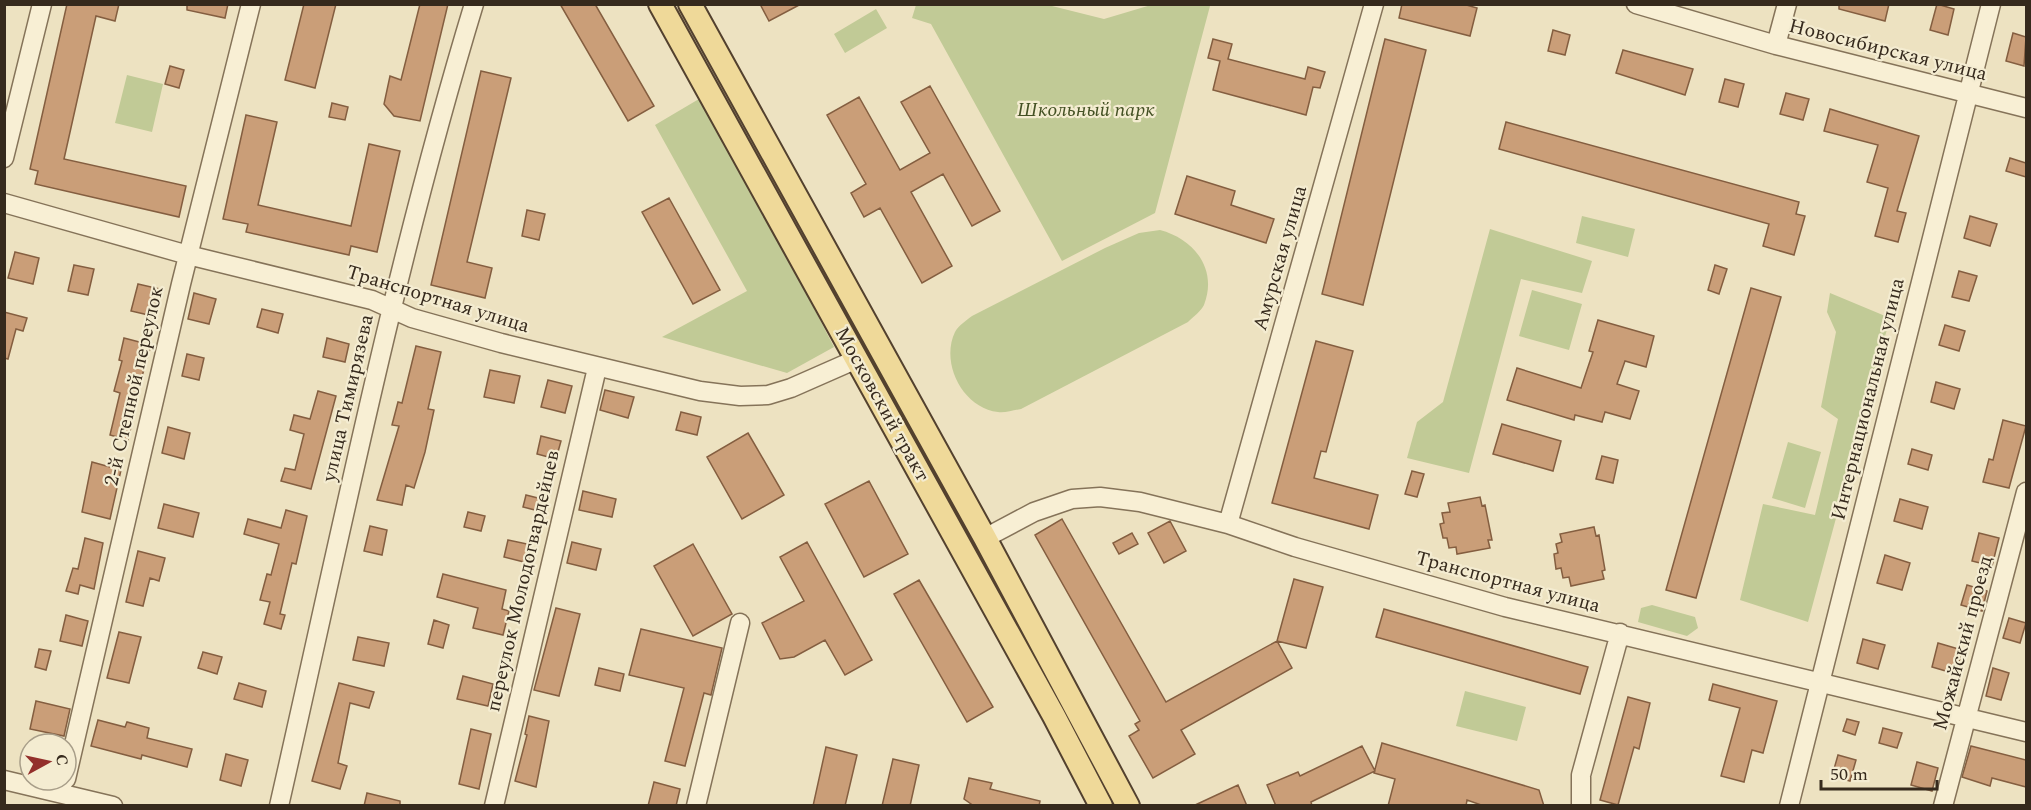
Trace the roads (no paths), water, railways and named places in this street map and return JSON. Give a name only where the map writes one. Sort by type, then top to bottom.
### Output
[{"type":"main road","name":"Московский тракт","points":[[660,4],[1054,716],[1101,806]]},
{"type":"main road","name":"Московский тракт","points":[[690,4],[985,538],[1128,806]]},
{"type":"street","points":[[4,158],[42,4]]},
{"type":"street","name":"2-й Степной переулок","points":[[77,732],[188,255],[251,4]]},
{"type":"street","name":"улица Тимирязева","points":[[279,806],[392,308],[436,134],[474,4]]},
{"type":"street","name":"Амурская улица","points":[[1228,524],[1374,4]]},
{"type":"street","name":"Новосибирская улица","points":[[1636,4],[1776,45],[2026,108]]},
{"type":"street","points":[[1776,45],[1787,4]]},
{"type":"street","name":"Интернациональная улица","points":[[1789,806],[1990,4]]},
{"type":"street","name":"Транспортная улица","points":[[4,203],[188,255],[372,300],[412,318],[597,368],[700,391],[749,395],[768,394],[791,388],[857,359]]},
{"type":"street","name":"переулок Молодогвардейцев","points":[[494,806],[597,368]]},
{"type":"street","name":"Можайский проезд","points":[[1943,806],[2026,492]]},
{"type":"street","name":"Транспортная улица","points":[[985,538],[1048,506],[1091,497],[1140,502],[1228,524],[1295,546],[1505,607],[2026,732]]},
{"type":"street","points":[[696,806],[740,623]]},
{"type":"street","points":[[1581,806],[1581,775],[1620,633]]},
{"type":"street","points":[[73,792],[113,806]]},
{"type":"park label","name":"Школьный парк","points":[[1086,110]]}]
